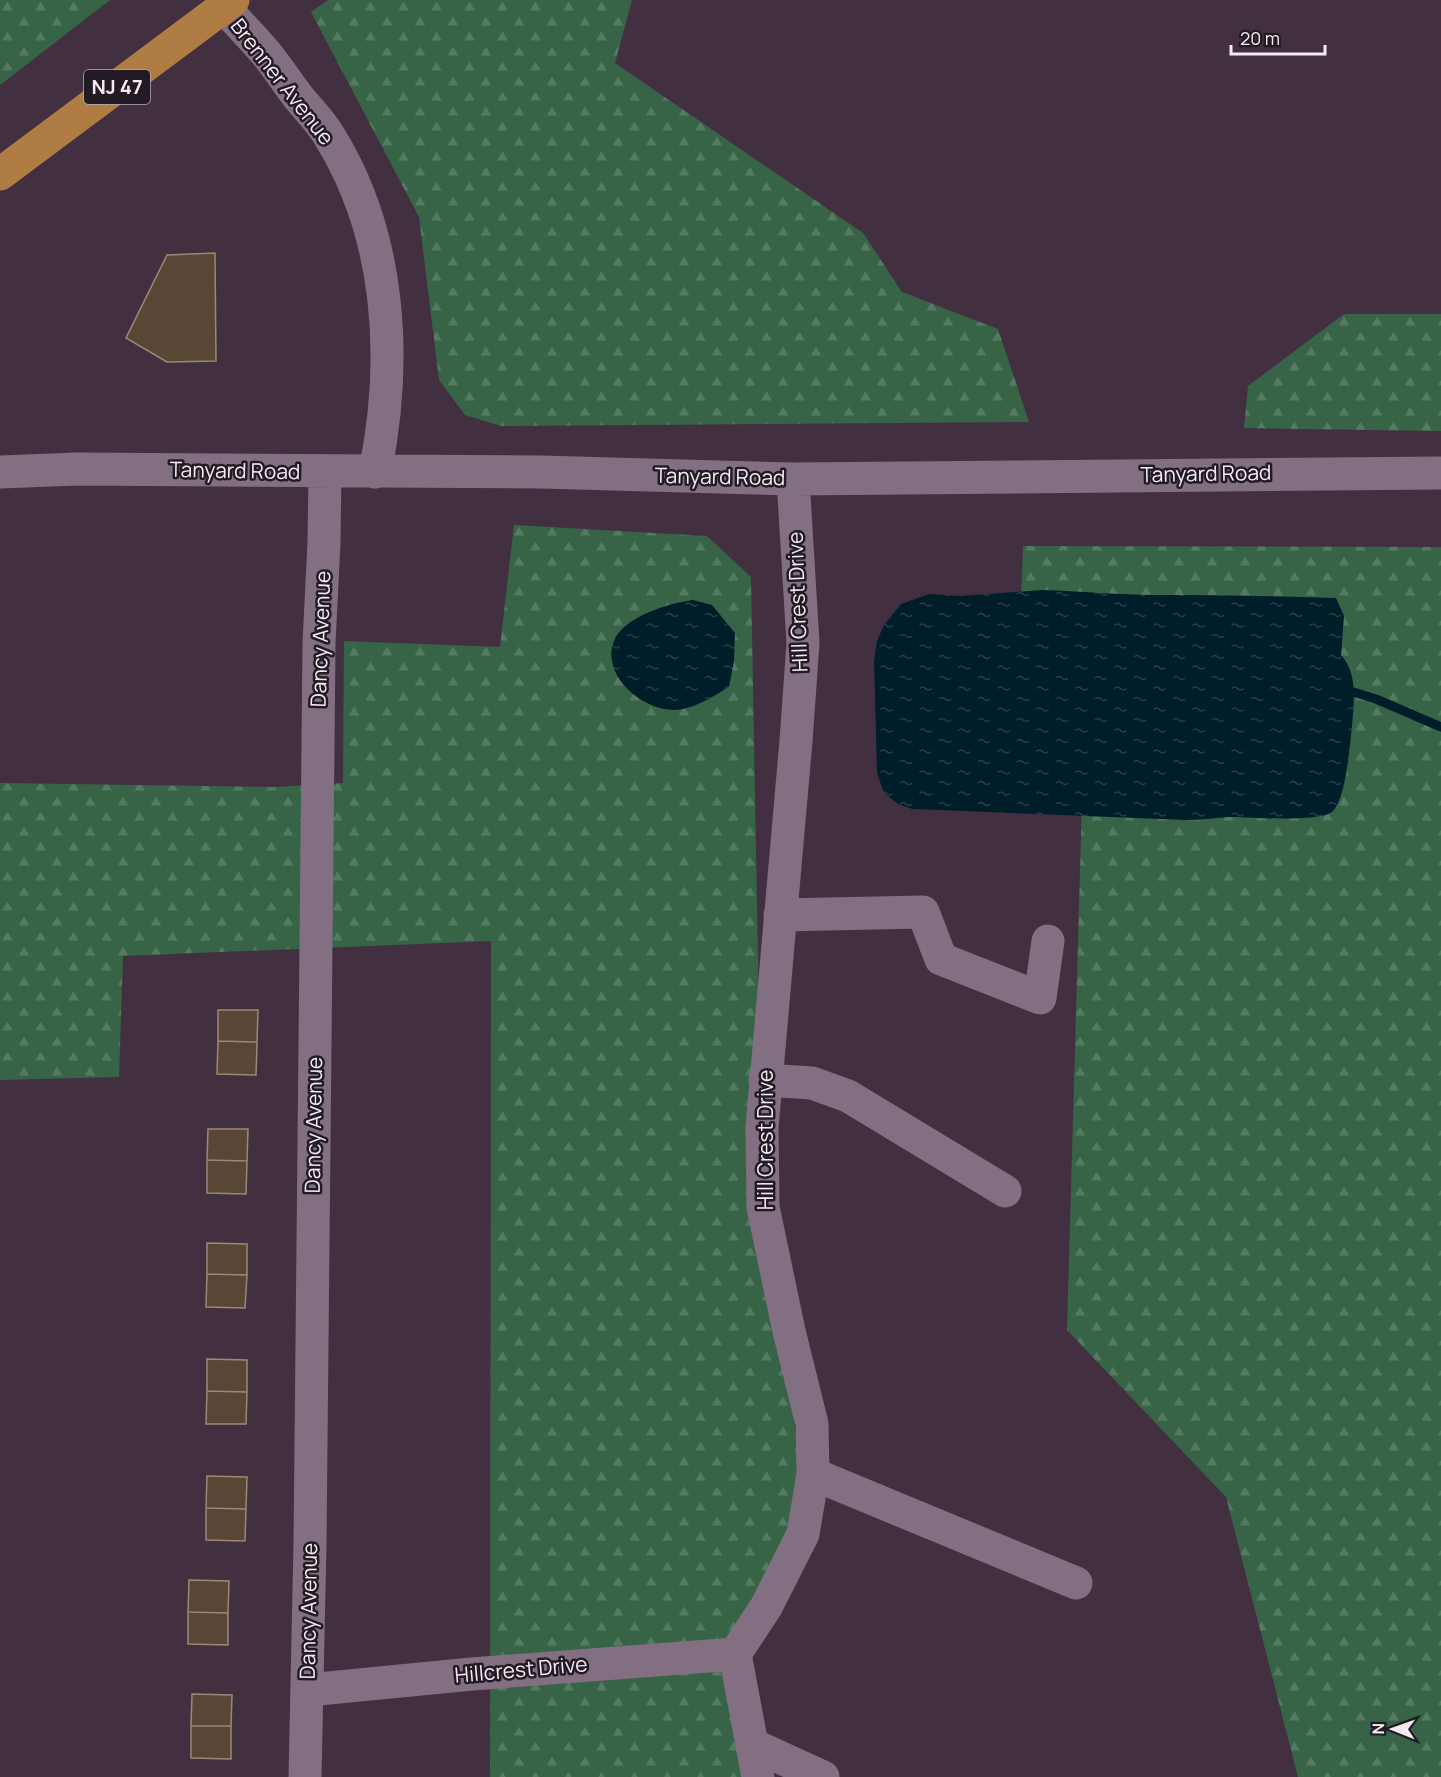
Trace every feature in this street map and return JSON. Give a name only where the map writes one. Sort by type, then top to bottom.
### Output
[{"type":"main road","name":"NJ 47","points":[[0,174],[228,4]]},
{"type":"street","name":"Brenner Avenue","points":[[228,4],[327,134],[356,190],[372,237],[384,297],[387,330],[387,397],[383,435],[375,472]]},
{"type":"street","name":"Tanyard Road","points":[[0,472],[77,469],[541,472],[793,479],[1441,473]]},
{"type":"street","name":"Dancy Avenue","points":[[305,1777],[308,1690],[319,643],[325,472]]},
{"type":"street","name":"Hill Crest Drive","points":[[735,1654],[766,1607],[802,1534],[813,1474],[812,1424],[789,1331],[763,1207],[762,1127],[765,1080],[803,643],[793,479]]},
{"type":"street","points":[[780,915],[923,912],[941,959],[1040,998],[1048,941]]},
{"type":"street","points":[[765,1080],[813,1083],[848,1096],[1005,1191]]},
{"type":"street","points":[[813,1474],[1076,1583]]},
{"type":"street","name":"Hillcrest Drive","points":[[308,1690],[472,1674],[735,1654]]},
{"type":"street","points":[[735,1654],[758,1777]]},
{"type":"street","points":[[753,1745],[823,1777]]},
{"type":"green space","points":[[0,0],[110,0],[0,85]]},
{"type":"green space","points":[[328,0],[632,0],[615,63],[863,233],[902,292],[998,329],[1029,422],[501,426],[465,415],[439,380],[419,217],[311,12]]},
{"type":"green space","points":[[1344,314],[1441,314],[1441,431],[1244,428],[1248,386]]},
{"type":"green space","points":[[514,525],[707,536],[751,577],[762,1178],[805,1505],[736,1656],[766,1777],[490,1777],[491,941],[123,956],[119,1077],[0,1080],[0,783],[275,787],[343,783],[344,641],[500,647]]},
{"type":"green space","points":[[1023,546],[1441,547],[1441,1777],[1298,1777],[1226,1497],[1067,1330],[1082,801],[1020,630]]},
{"type":"water","points":[[1042,590],[1143,595],[1336,598],[1344,616],[1341,655],[1350,670],[1354,698],[1347,770],[1341,795],[1333,811],[1326,815],[1300,818],[1228,817],[1186,820],[912,809],[898,804],[884,793],[877,773],[874,661],[877,641],[884,625],[901,604],[929,594],[960,596]]},
{"type":"water","points":[[693,600],[712,605],[735,633],[734,661],[729,687],[689,708],[670,710],[656,707],[630,692],[620,680],[611,655],[614,641],[619,632],[637,618],[672,604]]},
{"type":"building","points":[[215,253],[216,361],[167,362],[126,338],[167,255]]},
{"type":"building","points":[[218,1010],[258,1010],[257,1042],[218,1041]]},
{"type":"building","points":[[218,1041],[257,1042],[256,1075],[217,1074]]},
{"type":"building","points":[[208,1129],[248,1129],[247,1161],[207,1160]]},
{"type":"building","points":[[207,1160],[247,1161],[246,1194],[207,1193]]},
{"type":"building","points":[[207,1243],[247,1244],[247,1275],[207,1274]]},
{"type":"building","points":[[207,1274],[247,1275],[245,1308],[206,1307]]},
{"type":"building","points":[[207,1359],[247,1360],[247,1392],[207,1391]]},
{"type":"building","points":[[207,1391],[247,1392],[246,1424],[206,1424]]},
{"type":"building","points":[[207,1476],[247,1477],[246,1509],[206,1508]]},
{"type":"building","points":[[206,1508],[246,1509],[245,1541],[206,1540]]},
{"type":"building","points":[[189,1580],[229,1581],[228,1613],[188,1612]]},
{"type":"building","points":[[188,1612],[228,1613],[228,1645],[188,1644]]},
{"type":"building","points":[[192,1694],[232,1695],[231,1726],[191,1726]]},
{"type":"building","points":[[191,1726],[231,1726],[231,1759],[191,1758]]},
{"type":"waterway","points":[[1344,689],[1376,699],[1441,727]]}]
